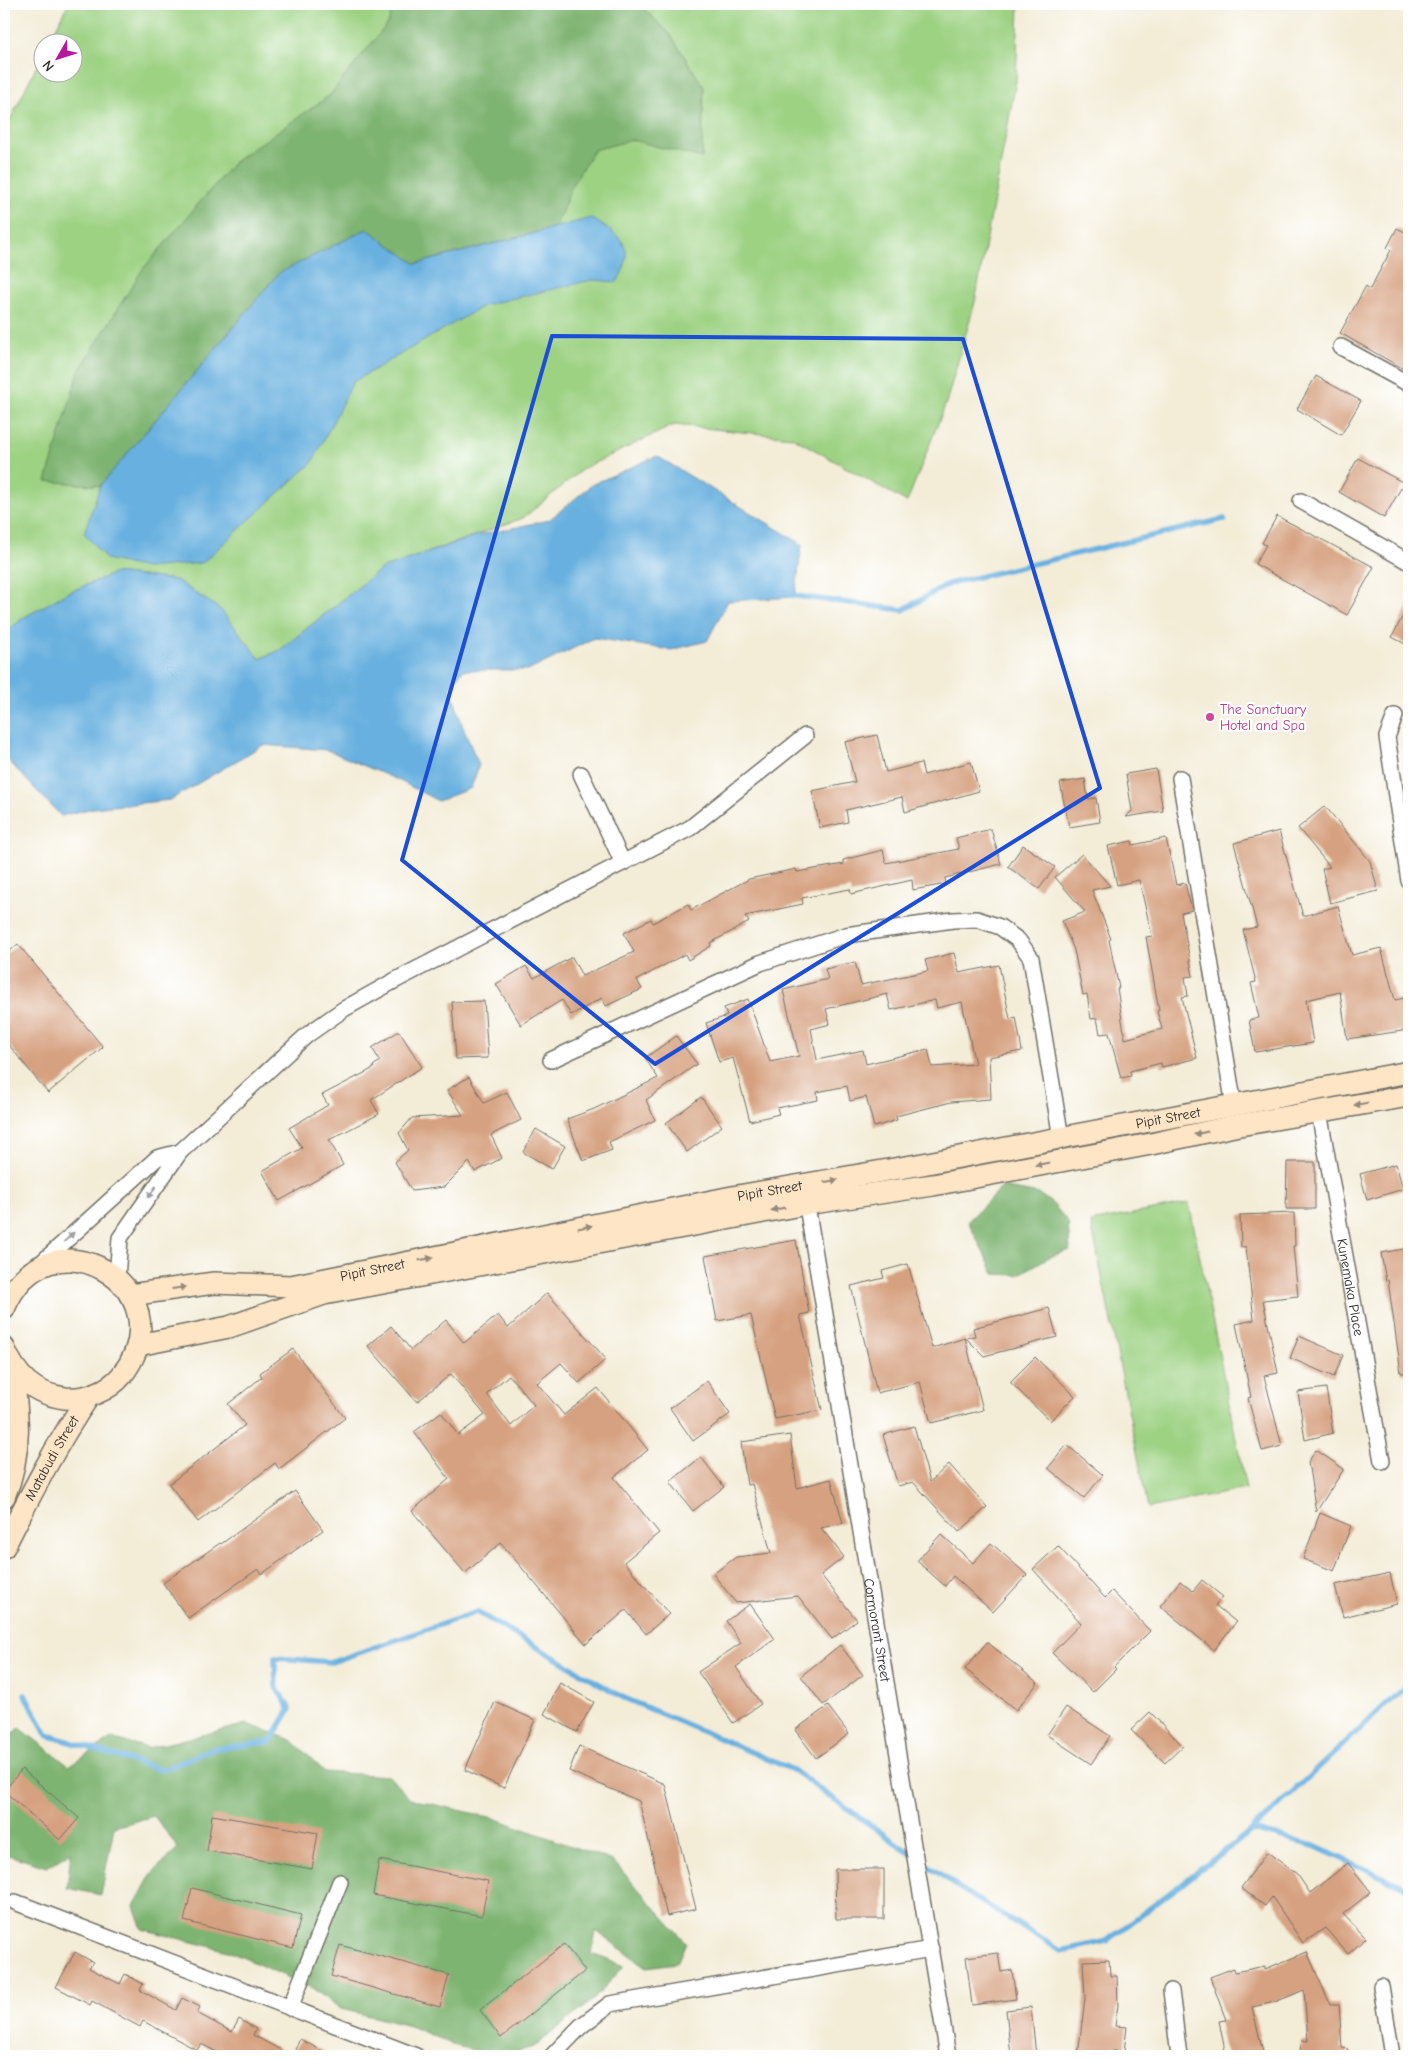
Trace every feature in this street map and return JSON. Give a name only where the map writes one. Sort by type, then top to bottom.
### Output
[{"type":"main road","name":"Pipit Street","points":[[138,1345],[229,1327],[324,1294],[805,1194],[1062,1138],[1409,1072]]},
{"type":"main road","name":"Pipit Street","points":[[130,1295],[214,1283],[291,1286],[732,1197],[933,1185],[1151,1144],[1234,1126],[1409,1096]]},
{"type":"main road","points":[[4,1309],[10,1295],[20,1281],[33,1270],[54,1262],[76,1260],[98,1266],[117,1278],[130,1295],[137,1311],[140,1328],[138,1345],[132,1362],[120,1378],[106,1389],[89,1396],[71,1399],[54,1397],[38,1390],[23,1380],[8,1361]]},
{"type":"main road","name":"Matabudi Street","points":[[4,1497],[17,1452],[18,1418],[8,1361]]},
{"type":"main road","name":"Matabudi Street","points":[[4,1547],[32,1490],[68,1427],[89,1396]]},
{"type":"street","points":[[1341,347],[1409,384]]},
{"type":"street","points":[[1301,502],[1408,560]]},
{"type":"street","points":[[1395,716],[1387,737],[1409,880]]},
{"type":"street","points":[[117,1278],[120,1238],[180,1152],[307,1035],[344,1009],[418,968],[690,828],[805,736]]},
{"type":"street","points":[[581,774],[623,862]]},
{"type":"street","points":[[1180,778],[1234,1106]]},
{"type":"street","points":[[551,1060],[769,961],[846,935],[953,920],[977,919],[1000,927],[1018,940],[1031,958],[1062,1138]]},
{"type":"street","name":"Kunemaka Place","points":[[1318,1112],[1382,1461]]},
{"type":"street","points":[[33,1270],[157,1158],[180,1152]]},
{"type":"street","name":"Cormorant Street","points":[[805,1194],[948,2056]]},
{"type":"street","points":[[290,2008],[340,1882]]},
{"type":"street","points":[[15,1902],[416,2056]]},
{"type":"street","points":[[552,2056],[581,2026],[610,2004],[931,1949]]},
{"type":"street","points":[[1381,1986],[1392,2056]]},
{"type":"street","points":[[1171,1991],[1179,2056]]},
{"type":"highlighted area","points":[[552,336],[963,339],[1100,788],[655,1064],[402,860]]},
{"type":"green space","points":[[68,4],[1019,4],[1016,81],[975,302],[946,403],[907,502],[792,437],[674,425],[584,468],[523,518],[381,569],[280,650],[260,659],[221,610],[176,580],[115,573],[67,593],[23,618],[4,634],[4,132],[32,75],[32,82],[82,82],[82,32],[54,32]]},
{"type":"green space","points":[[394,4],[639,4],[670,34],[704,87],[702,158],[632,140],[594,150],[572,185],[556,227],[415,264],[367,229],[279,273],[100,486],[46,481],[79,371],[142,270],[235,161],[329,96],[388,23]]},
{"type":"green space","points":[[1002,1187],[1039,1194],[1053,1204],[1068,1222],[1070,1250],[1049,1257],[1018,1275],[994,1274],[968,1221]]},
{"type":"green space","points":[[1189,1203],[1246,1489],[1148,1508],[1091,1222]]},
{"type":"green space","points":[[247,1724],[292,1740],[325,1772],[389,1776],[410,1799],[494,1818],[613,1861],[686,1942],[677,1963],[646,1967],[596,1931],[592,1954],[624,1966],[594,1999],[534,2047],[499,2056],[456,2046],[410,2026],[341,2009],[312,1988],[228,1951],[142,1929],[134,1906],[152,1873],[178,1848],[154,1816],[114,1827],[101,1895],[67,1888],[71,1852],[47,1867],[5,1854],[4,1739],[20,1728],[69,1766],[111,1738],[148,1748]]},
{"type":"water","points":[[591,218],[611,231],[623,243],[626,259],[617,282],[592,280],[485,305],[353,382],[312,463],[202,563],[146,568],[106,559],[84,533],[100,486],[279,273],[367,229],[416,264]]},
{"type":"water","points":[[657,456],[802,544],[795,597],[728,601],[707,641],[671,650],[594,638],[530,670],[463,670],[450,687],[464,730],[479,765],[471,788],[438,801],[398,780],[327,750],[263,745],[170,800],[93,808],[61,816],[4,756],[4,634],[23,618],[67,593],[115,573],[176,580],[221,610],[260,659],[280,650],[381,569],[475,536],[549,520],[593,484]]},
{"type":"building","points":[[1397,228],[1409,234],[1409,372],[1340,333],[1366,286],[1370,289],[1391,250],[1387,248]]},
{"type":"building","points":[[1316,376],[1361,401],[1341,435],[1297,409]]},
{"type":"building","points":[[1358,458],[1404,483],[1384,518],[1339,492]]},
{"type":"building","points":[[1277,516],[1374,567],[1347,615],[1255,564],[1266,545],[1262,543]]},
{"type":"building","points":[[1409,604],[1409,646],[1392,637]]},
{"type":"building","points":[[877,735],[886,772],[921,763],[924,775],[971,762],[979,791],[905,812],[902,797],[846,810],[848,822],[820,828],[812,791],[855,782],[845,742]]},
{"type":"building","points":[[1156,769],[1163,811],[1126,817],[1132,811],[1126,774]]},
{"type":"building","points":[[1085,779],[1088,799],[1096,798],[1100,822],[1069,827],[1060,783]]},
{"type":"building","points":[[1325,806],[1370,861],[1378,891],[1330,903],[1322,869],[1330,867],[1298,828]]},
{"type":"building","points":[[991,829],[1001,864],[945,878],[946,884],[913,890],[912,880],[851,894],[850,889],[802,898],[803,904],[745,916],[749,922],[710,943],[711,946],[688,960],[685,954],[637,980],[642,989],[606,1006],[602,998],[571,1015],[562,1000],[521,1025],[496,984],[526,966],[534,978],[572,957],[582,976],[634,952],[624,933],[651,919],[653,923],[688,904],[691,910],[749,879],[796,869],[797,872],[844,864],[843,860],[883,850],[886,863],[959,849],[956,838]]},
{"type":"building","points":[[1279,831],[1303,916],[1338,906],[1352,955],[1381,948],[1395,1000],[1409,997],[1409,1030],[1347,1039],[1340,992],[1306,1000],[1313,1043],[1255,1052],[1249,1020],[1259,1018],[1251,983],[1256,982],[1243,930],[1257,927],[1234,843]]},
{"type":"building","points":[[1166,838],[1176,885],[1185,883],[1192,910],[1181,913],[1193,976],[1185,977],[1188,996],[1182,997],[1197,1058],[1162,1067],[1161,1063],[1130,1071],[1131,1076],[1121,1078],[1109,1033],[1100,1034],[1097,1018],[1091,1019],[1087,994],[1083,995],[1074,950],[1062,921],[1085,912],[1055,877],[1082,854],[1110,886],[1092,890],[1111,939],[1109,940],[1119,988],[1117,988],[1125,1039],[1162,1029],[1157,1011],[1159,1010],[1146,937],[1152,936],[1139,880],[1117,885],[1108,846],[1132,841],[1133,845]]},
{"type":"building","points":[[1023,845],[1055,867],[1039,889],[1008,867]]},
{"type":"building","points":[[18,944],[103,1047],[48,1093],[4,1039],[4,956]]},
{"type":"building","points":[[954,953],[959,973],[999,965],[1010,1019],[1016,1017],[1022,1051],[989,1057],[991,1099],[951,1102],[896,1116],[897,1120],[874,1127],[866,1097],[850,1101],[847,1086],[817,1092],[818,1100],[777,1108],[779,1114],[750,1121],[733,1058],[719,1062],[706,1023],[727,1016],[724,1008],[748,999],[770,1062],[799,1056],[783,990],[828,979],[825,969],[855,962],[861,985],[928,971],[925,960]],"holes":[[[887,994],[891,1010],[935,1000],[937,1008],[962,1002],[975,1064],[932,1067],[928,1049],[866,1064],[863,1050],[817,1060],[811,1029],[830,1024],[826,1009]]]},
{"type":"building","points":[[484,1001],[488,1058],[456,1059],[452,1002]]},
{"type":"building","points":[[399,1031],[422,1067],[371,1100],[379,1114],[329,1140],[343,1165],[279,1201],[262,1171],[302,1148],[289,1128],[328,1105],[322,1095],[374,1068],[373,1066],[380,1061],[372,1048]]},
{"type":"building","points":[[676,1036],[697,1064],[646,1100],[655,1120],[609,1142],[612,1150],[583,1161],[567,1119],[594,1109],[658,1078],[645,1058]]},
{"type":"building","points":[[469,1077],[484,1103],[507,1092],[521,1120],[491,1135],[502,1158],[475,1172],[469,1162],[444,1187],[412,1191],[395,1162],[408,1150],[399,1133],[412,1118],[463,1115],[447,1090]]},
{"type":"building","points":[[701,1097],[722,1126],[687,1152],[666,1123]]},
{"type":"building","points":[[536,1129],[565,1146],[552,1169],[523,1152]]},
{"type":"building","points":[[1287,1162],[1315,1162],[1315,1209],[1286,1209]]},
{"type":"building","points":[[1396,1164],[1403,1189],[1367,1200],[1360,1174]]},
{"type":"building","points":[[1294,1213],[1295,1246],[1293,1246],[1298,1296],[1263,1300],[1278,1373],[1264,1376],[1282,1446],[1262,1451],[1248,1398],[1251,1397],[1236,1324],[1254,1320],[1246,1247],[1241,1247],[1240,1215]]},
{"type":"building","points":[[796,1240],[809,1313],[800,1315],[822,1410],[775,1419],[751,1315],[717,1321],[705,1256]]},
{"type":"building","points":[[1409,1248],[1409,1373],[1401,1373],[1388,1280],[1386,1281],[1381,1253]]},
{"type":"building","points":[[908,1264],[932,1348],[965,1338],[983,1410],[931,1423],[920,1382],[877,1393],[851,1286],[884,1278],[882,1271]]},
{"type":"building","points":[[547,1293],[606,1359],[579,1383],[561,1363],[537,1383],[564,1415],[598,1388],[648,1450],[614,1477],[659,1533],[624,1562],[669,1614],[646,1634],[626,1610],[586,1644],[501,1543],[465,1573],[412,1511],[449,1479],[414,1432],[441,1412],[458,1435],[485,1415],[451,1374],[417,1402],[368,1346],[391,1326],[411,1350],[446,1320],[464,1343],[498,1315],[508,1328]],"holes":[[[509,1375],[534,1405],[511,1426],[487,1394]]]},
{"type":"building","points":[[1049,1308],[1057,1337],[984,1356],[966,1338],[975,1336],[973,1328]]},
{"type":"building","points":[[1299,1336],[1343,1355],[1334,1377],[1290,1358]]},
{"type":"building","points":[[293,1349],[345,1418],[279,1469],[275,1463],[198,1522],[169,1484],[245,1425],[228,1404],[262,1377],[260,1373]]},
{"type":"building","points":[[1035,1357],[1075,1396],[1050,1421],[1010,1382]]},
{"type":"building","points":[[707,1381],[730,1414],[693,1441],[670,1408]]},
{"type":"building","points":[[1326,1388],[1333,1433],[1305,1440],[1298,1392]]},
{"type":"building","points":[[914,1426],[930,1482],[949,1464],[987,1507],[959,1532],[913,1482],[898,1486],[883,1435]]},
{"type":"building","points":[[790,1435],[797,1488],[831,1479],[843,1523],[821,1528],[844,1557],[821,1575],[857,1620],[832,1639],[798,1596],[736,1603],[713,1574],[736,1557],[771,1553],[752,1484],[747,1485],[741,1442]]},
{"type":"building","points":[[1067,1445],[1103,1475],[1084,1498],[1048,1468]]},
{"type":"building","points":[[1316,1450],[1344,1469],[1316,1512],[1308,1462]]},
{"type":"building","points":[[701,1457],[724,1487],[693,1511],[670,1482]]},
{"type":"building","points":[[295,1491],[323,1530],[262,1574],[258,1569],[188,1618],[163,1583]]},
{"type":"building","points":[[1320,1513],[1351,1526],[1334,1571],[1303,1559]]},
{"type":"building","points":[[941,1534],[973,1563],[991,1543],[1027,1575],[993,1612],[953,1576],[945,1586],[917,1561]]},
{"type":"building","points":[[1058,1546],[1105,1598],[1112,1591],[1150,1631],[1114,1667],[1116,1669],[1093,1692],[1052,1653],[1081,1623],[1033,1569]]},
{"type":"building","points":[[1390,1573],[1397,1604],[1343,1617],[1335,1585]]},
{"type":"building","points":[[1202,1580],[1223,1597],[1215,1605],[1236,1622],[1214,1650],[1160,1606],[1180,1581],[1193,1591]]},
{"type":"building","points":[[750,1604],[775,1639],[736,1667],[761,1704],[733,1723],[698,1672],[741,1643],[726,1621]]},
{"type":"building","points":[[987,1642],[1038,1683],[1016,1710],[965,1669]]},
{"type":"building","points":[[840,1645],[863,1675],[823,1705],[801,1676]]},
{"type":"building","points":[[560,1683],[594,1702],[577,1732],[544,1714]]},
{"type":"building","points":[[495,1702],[535,1720],[504,1788],[465,1770]]},
{"type":"building","points":[[828,1706],[849,1734],[816,1758],[795,1730]]},
{"type":"building","points":[[1066,1707],[1110,1736],[1091,1764],[1047,1735]]},
{"type":"building","points":[[1150,1712],[1183,1746],[1165,1763],[1131,1730]]},
{"type":"building","points":[[579,1746],[665,1784],[696,1909],[667,1916],[639,1801],[569,1771]]},
{"type":"building","points":[[22,1769],[79,1818],[60,1840],[4,1791]]},
{"type":"building","points":[[212,1815],[318,1833],[312,1869],[207,1851]]},
{"type":"building","points":[[1267,1852],[1297,1874],[1310,1893],[1348,1863],[1371,1892],[1343,1914],[1366,1938],[1348,1954],[1325,1928],[1303,1943],[1272,1897],[1265,1906],[1241,1888]]},
{"type":"building","points":[[379,1860],[488,1881],[482,1916],[373,1895]]},
{"type":"building","points":[[835,1869],[884,1869],[884,1919],[836,1919]]},
{"type":"building","points":[[192,1888],[301,1915],[293,1948],[184,1921]]},
{"type":"building","points":[[564,1944],[585,1971],[501,2038],[480,2010]]},
{"type":"building","points":[[340,1945],[449,1975],[440,2007],[331,1976]]},
{"type":"building","points":[[75,1952],[93,1962],[89,1968],[120,1984],[125,1974],[143,1984],[140,1990],[176,2010],[182,1998],[200,2007],[197,2013],[232,2032],[239,2019],[256,2029],[253,2035],[292,2056],[225,2056],[201,2044],[197,2050],[143,2021],[140,2027],[92,2001],[90,2005],[56,1987]]},
{"type":"building","points":[[1307,1952],[1330,2004],[1339,2004],[1342,2048],[1348,2049],[1348,2056],[1299,2056],[1302,2040],[1308,2041],[1304,1990],[1275,2002],[1252,2007],[1264,2056],[1226,2056],[1219,2021],[1226,2020],[1210,1977],[1234,1968],[1235,1972],[1265,1966],[1265,1969]]},
{"type":"building","points":[[998,1953],[1001,1972],[1012,1970],[1016,1999],[972,2005],[966,1957]]},
{"type":"building","points":[[1109,1960],[1110,1976],[1117,1976],[1118,2005],[1115,2026],[1127,2027],[1124,2052],[1113,2051],[1112,2056],[1078,2056],[1085,1998],[1083,1961]]},
{"type":"building","points":[[1031,2007],[1036,2056],[1011,2056],[1006,2010]]},
{"type":"building","points":[[300,2039],[332,2056],[292,2056]]},
{"type":"waterway","points":[[789,595],[903,610],[948,584],[1224,519]]},
{"type":"waterway","points":[[25,1695],[47,1735],[162,1770],[212,1749],[270,1742],[290,1709],[276,1687],[275,1658],[332,1662],[477,1612],[622,1697],[793,1770],[961,1889],[1061,1951],[1107,1941],[1252,1830],[1409,1683]]},
{"type":"waterway","points":[[1252,1830],[1314,1846],[1409,1889]]},
{"type":"place","name":"The Sanctuary Hotel and Spa","points":[[1210,717]]}]
